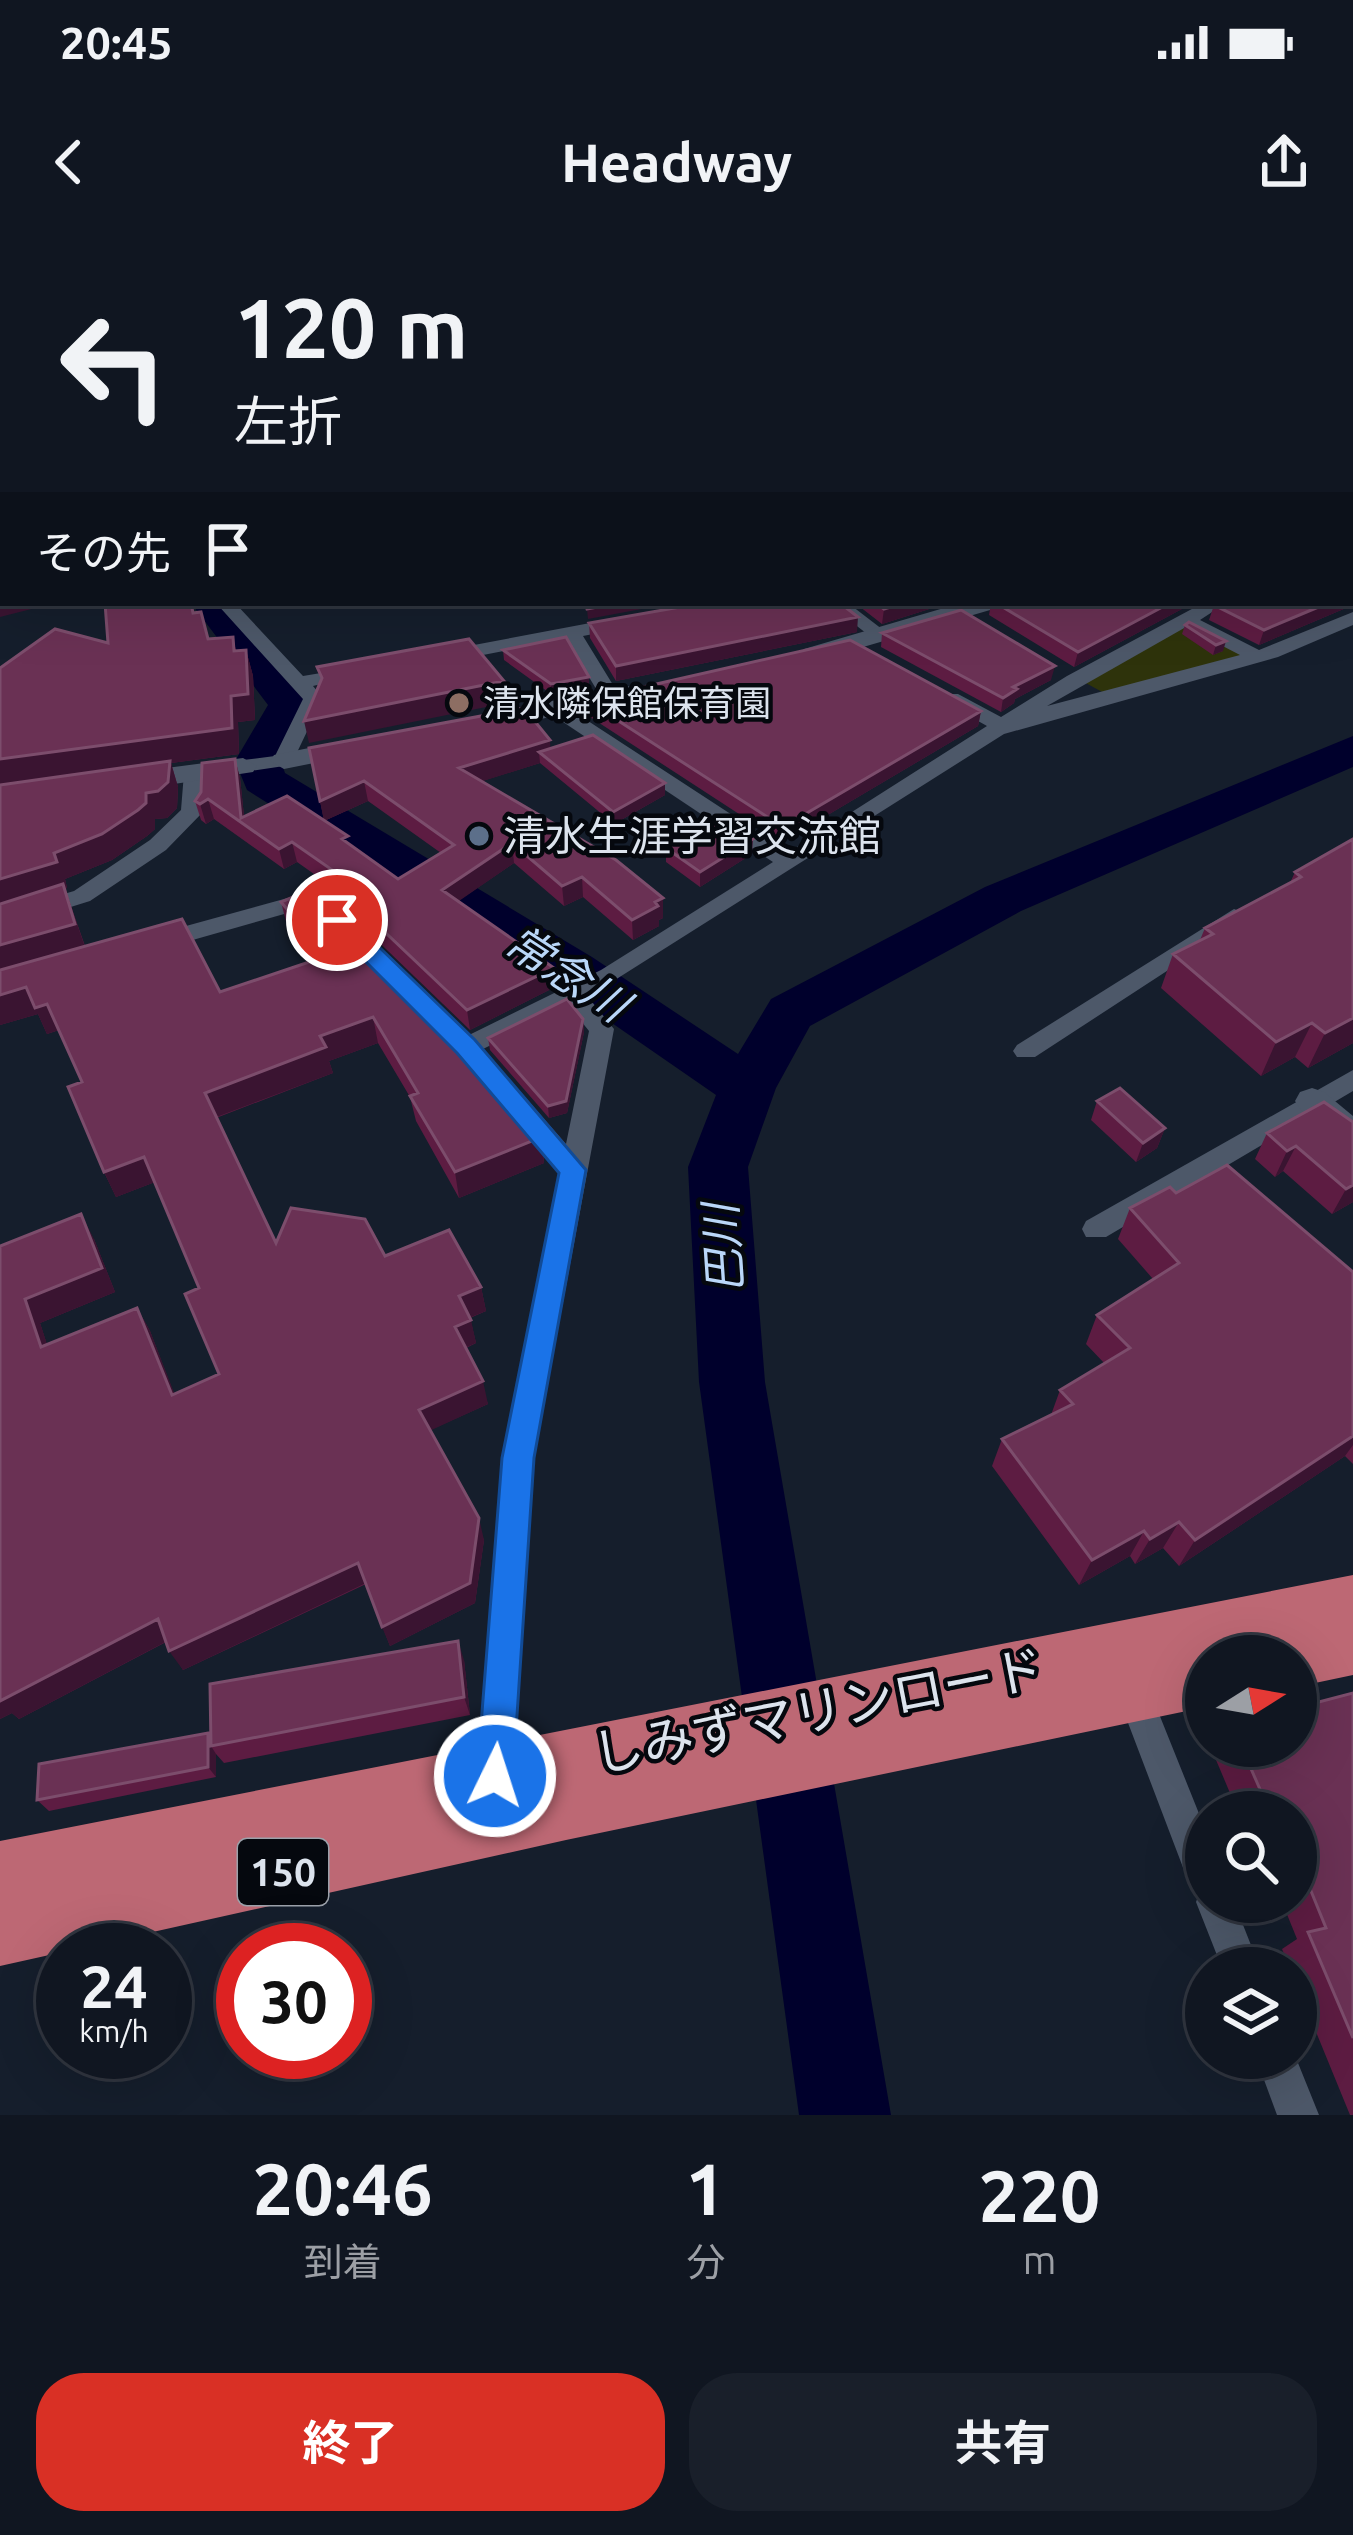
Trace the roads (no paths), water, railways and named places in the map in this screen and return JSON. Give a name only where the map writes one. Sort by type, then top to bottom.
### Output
[{"type":"highway","name":"しみずマリンロード","points":[[0,1934],[563,1786],[1106,1676],[1353,1602]]},
{"type":"highway","points":[[1317,1655],[1353,1648]]},
{"type":"highway","name":"しみずマリンロード","points":[[1106,1676],[1185,1678]]},
{"type":"highway","name":"しみずマリンロード","points":[[0,1872],[495,1776],[563,1786]]},
{"type":"street","points":[[228,606],[313,698],[286,746],[284,761]]},
{"type":"street","points":[[838,606],[869,645]]},
{"type":"street","points":[[466,1047],[609,976],[1006,728],[1064,675],[1211,606]]},
{"type":"street","points":[[787,659],[869,645],[973,610]]},
{"type":"street","points":[[930,686],[1006,728],[1051,711],[1258,657],[1353,618]]},
{"type":"street","points":[[414,662],[638,620]]},
{"type":"street","points":[[1186,620],[1258,657]]},
{"type":"street","points":[[572,633],[610,698]]},
{"type":"street","points":[[302,682],[369,670]]},
{"type":"street","points":[[465,726],[655,688]]},
{"type":"street","points":[[555,708],[790,862]]},
{"type":"street","points":[[107,784],[284,761],[397,739]]},
{"type":"street","points":[[0,921],[82,896],[158,844],[192,812],[194,773]]},
{"type":"street","points":[[134,949],[313,898],[466,1047],[573,1170]]},
{"type":"street","points":[[1026,1051],[1254,906]]},
{"type":"street","points":[[495,1776],[518,1458],[602,1029],[572,994]]},
{"type":"street","points":[[1096,1229],[1353,1079]]},
{"type":"street","points":[[1312,1101],[1353,1136]]},
{"type":"street","points":[[1106,1676],[1185,1836]]},
{"type":"street","points":[[1284,2079],[1298,2115]]},
{"type":"waterway","name":"常念川","points":[[213,606],[283,690],[290,705],[258,761],[264,780],[573,970],[747,1088]]},
{"type":"waterway","name":"巴川","points":[[747,1088],[790,1013],[1003,899],[1353,750]]},
{"type":"waterway","name":"巴川","points":[[747,1088],[718,1167],[732,1382],[845,2115]]},
{"type":"place","name":"清水隣保館保育園","points":[[459,703]]},
{"type":"place","name":"清水生涯学習交流館","points":[[479,836]]}]
